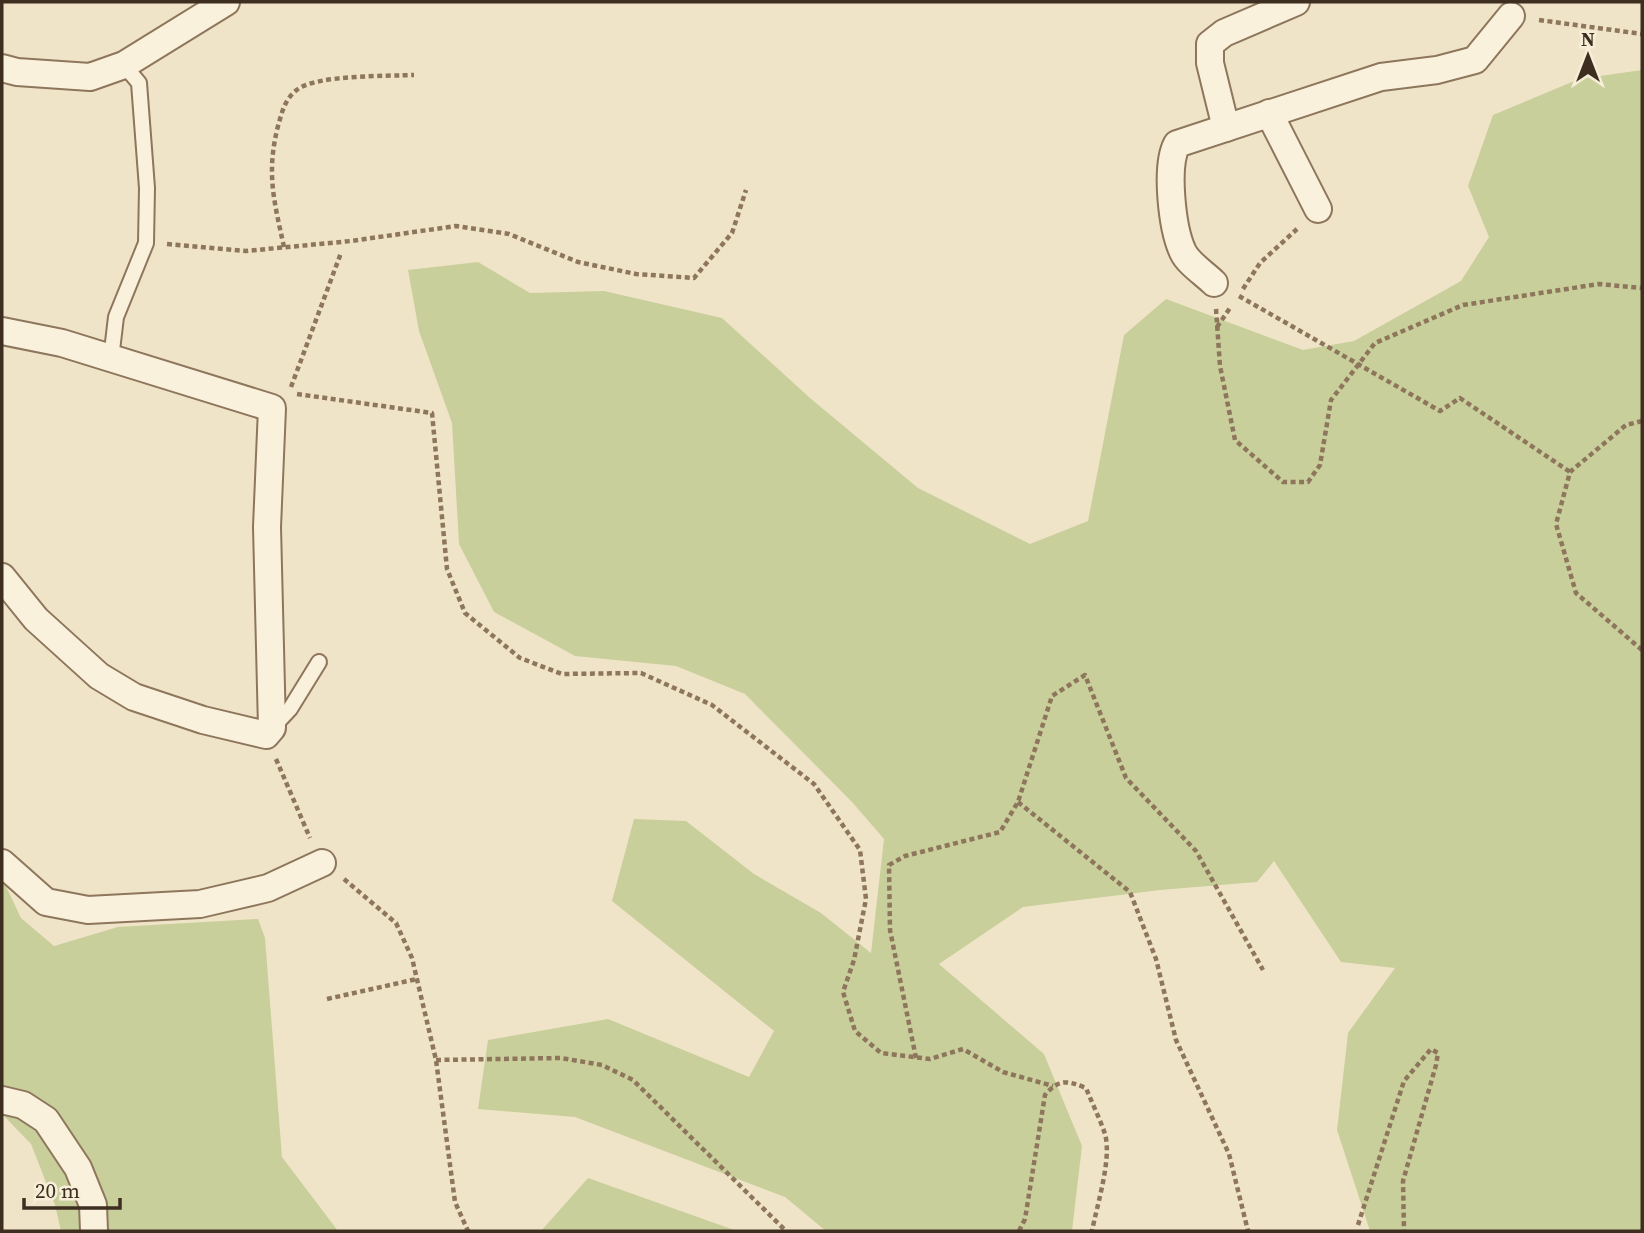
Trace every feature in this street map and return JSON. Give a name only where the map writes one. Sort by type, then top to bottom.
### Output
[{"type":"street","points":[[2,68],[17,72],[90,77],[124,65],[226,2]]},
{"type":"street","points":[[1226,128],[1210,63],[1210,44],[1224,33],[1296,2]]},
{"type":"street","points":[[1214,283],[1183,253],[1170,202],[1172,153],[1177,144],[1381,77],[1437,70],[1475,60],[1511,16]]},
{"type":"street","points":[[1269,113],[1318,209]]},
{"type":"street","points":[[2,331],[62,343],[111,359],[281,400],[267,527],[269,731],[202,720],[134,697],[99,676],[36,618],[2,577]]},
{"type":"street","points":[[2,863],[46,902],[88,910],[200,904],[268,888],[322,863]]},
{"type":"street","points":[[2,1100],[23,1105],[46,1120],[78,1168],[93,1205],[94,1231]]},
{"type":"lane","points":[[111,359],[116,317],[146,243],[148,188],[139,83],[124,65]]},
{"type":"lane","points":[[269,731],[290,709],[319,662]]},
{"type":"path","points":[[1511,16],[1642,34]]},
{"type":"path","points":[[284,247],[271,188],[272,150],[285,104],[299,88],[324,80],[414,75]]},
{"type":"path","points":[[146,243],[246,251],[351,242],[456,226],[509,234],[578,262],[636,274],[694,278],[732,233],[746,190]]},
{"type":"path","points":[[1217,328],[1260,263],[1318,209]]},
{"type":"path","points":[[341,253],[281,400],[432,413],[447,569],[465,613],[520,658],[562,674],[641,673],[712,705],[814,784],[860,850],[866,899],[854,960],[843,992],[855,1031],[881,1054],[930,1059],[963,1049],[1003,1072],[1053,1086]]},
{"type":"path","points":[[1214,283],[1440,411],[1460,398],[1570,472]]},
{"type":"path","points":[[1214,283],[1220,366],[1235,440],[1283,482],[1308,482],[1320,465],[1331,400],[1375,343],[1463,305],[1599,284],[1642,288]]},
{"type":"path","points":[[1642,421],[1626,425],[1570,472],[1556,524],[1576,593],[1642,650]]},
{"type":"path","points":[[916,1058],[890,930],[889,865],[905,856],[1000,832],[1018,803],[1052,696],[1085,675],[1126,778],[1196,851],[1263,970]]},
{"type":"path","points":[[269,731],[322,863],[369,898],[396,923],[412,958],[436,1060],[455,1202],[468,1231]]},
{"type":"path","points":[[1018,803],[1130,891],[1156,959],[1176,1040],[1229,1154],[1248,1231]]},
{"type":"path","points":[[327,999],[417,979]]},
{"type":"path","points":[[1358,1225],[1404,1081],[1432,1049],[1438,1053],[1436,1065],[1403,1181],[1404,1231]]},
{"type":"path","points":[[436,1060],[561,1058],[602,1065],[633,1080],[786,1231]]},
{"type":"path","points":[[1019,1231],[1025,1219],[1045,1095],[1053,1086],[1069,1081],[1086,1088],[1106,1137],[1105,1171],[1092,1231]]},
{"type":"green space","points":[[1642,70],[1642,1231],[1370,1231],[1337,1130],[1348,1033],[1395,968],[1341,962],[1274,861],[1257,882],[1160,890],[1023,907],[939,964],[1044,1054],[1082,1146],[1072,1231],[826,1231],[785,1197],[575,1117],[478,1109],[488,1040],[608,1019],[749,1077],[774,1031],[612,901],[634,819],[686,821],[754,874],[821,913],[871,953],[884,839],[852,802],[745,694],[676,666],[575,656],[494,612],[459,544],[452,423],[419,331],[408,270],[478,262],[530,293],[604,291],[722,318],[810,398],[918,488],[1030,544],[1088,521],[1124,335],[1166,299],[1303,350],[1354,341],[1461,281],[1489,237],[1468,186],[1493,115],[1579,79]]},
{"type":"green space","points":[[2,878],[21,918],[54,946],[118,927],[258,919],[265,938],[282,1157],[338,1231],[61,1231],[55,1205],[31,1144],[2,1114]]},
{"type":"green space","points":[[588,1178],[737,1231],[541,1231]]}]
